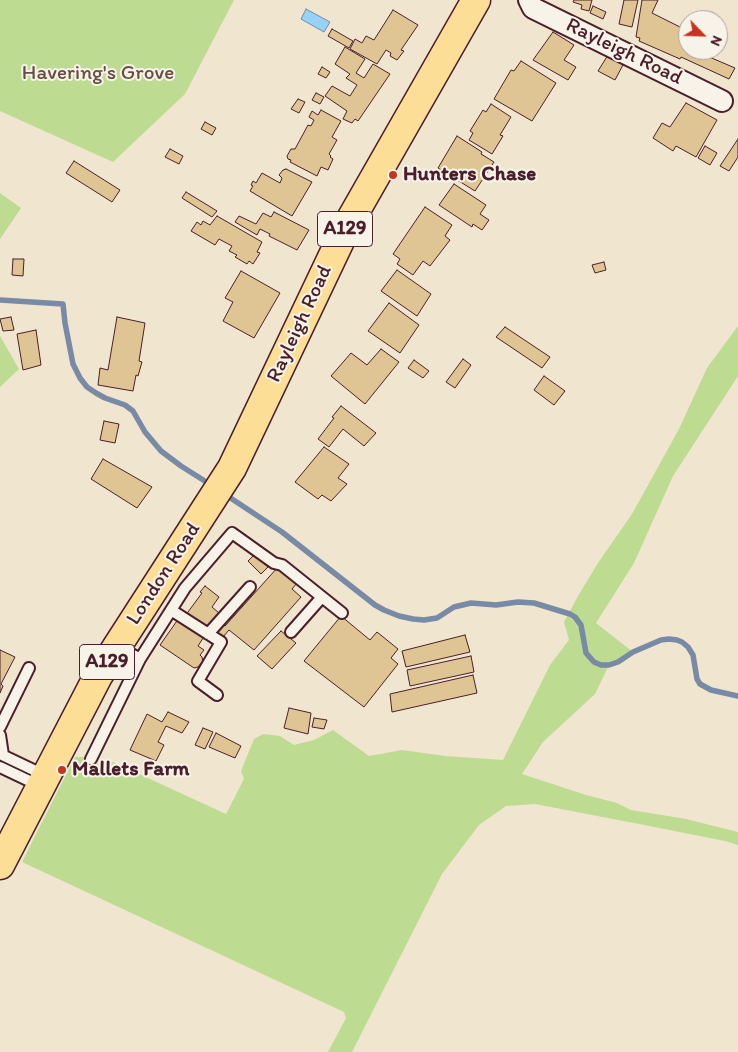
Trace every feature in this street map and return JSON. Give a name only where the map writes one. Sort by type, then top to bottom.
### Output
[{"type":"main road","name":"Rayleigh Road","points":[[232,468],[347,226],[476,0]]},
{"type":"main road","name":"London Road","points":[[4,848],[43,781],[98,676],[129,652],[232,468]]},
{"type":"street","name":"Rayleigh Road","points":[[530,0],[534,8],[722,101]]},
{"type":"lane","points":[[91,759],[129,652],[171,610],[185,588],[232,533],[274,563],[282,565],[342,613]]},
{"type":"lane","points":[[208,634],[250,587]]},
{"type":"lane","points":[[291,632],[322,597]]},
{"type":"lane","points":[[171,610],[221,642],[198,681],[217,695]]},
{"type":"lane","points":[[0,727],[29,668]]},
{"type":"lane","points":[[0,735],[1,754],[43,781]]},
{"type":"lane","points":[[0,767],[43,781]]},
{"type":"green space","name":"Havering's Grove","points":[[0,0],[234,0],[185,94],[113,162],[0,111]]},
{"type":"green space","points":[[0,193],[21,208],[0,239]]},
{"type":"green space","points":[[738,326],[738,376],[673,476],[634,563],[596,623],[633,652],[609,665],[595,694],[543,742],[522,774],[617,803],[631,810],[686,819],[738,832],[738,845],[535,804],[506,806],[479,825],[442,874],[352,1052],[328,1052],[346,1018],[344,1012],[22,862],[75,757],[83,757],[103,766],[113,762],[226,814],[244,779],[241,771],[254,739],[263,734],[280,736],[294,745],[314,740],[333,730],[369,756],[402,750],[445,756],[503,760],[550,665],[569,640],[564,622],[578,596],[632,514],[679,429],[707,368]]},
{"type":"green space","points":[[0,336],[19,369],[0,387]]},
{"type":"water","points":[[306,9],[330,22],[324,32],[301,19]]},
{"type":"building","points":[[574,0],[592,0],[589,11],[581,9],[582,5],[573,2]]},
{"type":"building","points":[[624,0],[638,0],[632,27],[619,24]]},
{"type":"building","points":[[642,0],[658,0],[652,13],[678,26],[678,58],[639,41],[640,38],[636,37]]},
{"type":"building","points":[[593,6],[606,12],[603,19],[590,13]]},
{"type":"building","points":[[393,10],[418,25],[401,50],[404,51],[397,60],[390,56],[391,53],[386,50],[377,64],[350,49],[355,39],[362,43],[366,36],[374,40]]},
{"type":"building","points":[[332,29],[353,41],[349,48],[328,36]]},
{"type":"building","points":[[553,32],[574,45],[564,60],[576,67],[568,80],[533,60]]},
{"type":"building","points":[[345,47],[365,59],[356,73],[364,78],[373,64],[390,74],[358,121],[355,119],[352,123],[343,119],[347,111],[325,96],[332,86],[350,96],[357,85],[346,78],[350,74],[335,64]]},
{"type":"building","points":[[608,55],[624,63],[615,80],[598,71]]},
{"type":"building","points":[[688,60],[716,60],[735,68],[729,79]]},
{"type":"building","points":[[521,61],[556,83],[532,121],[494,99],[511,70],[514,71]]},
{"type":"building","points":[[322,67],[330,72],[326,78],[318,74]]},
{"type":"building","points":[[316,93],[324,97],[320,104],[312,100]]},
{"type":"building","points":[[298,99],[305,102],[299,113],[291,109]]},
{"type":"building","points":[[686,103],[717,120],[696,157],[676,146],[673,151],[653,138],[662,123],[670,127]]},
{"type":"building","points":[[491,104],[511,117],[500,135],[503,136],[492,154],[469,140],[473,133],[470,131],[483,110],[486,112]]},
{"type":"building","points":[[321,110],[341,121],[332,137],[337,140],[329,154],[333,159],[328,170],[321,167],[317,176],[290,162],[291,160],[287,156],[291,149],[295,149],[308,125],[311,126],[314,120],[309,117],[312,111],[318,115]]},
{"type":"building","points":[[205,122],[216,128],[212,135],[201,129]]},
{"type":"building","points":[[457,136],[494,162],[475,191],[438,168]]},
{"type":"building","points":[[738,139],[738,157],[729,171],[720,166]]},
{"type":"building","points":[[705,146],[717,153],[710,165],[698,158]]},
{"type":"building","points":[[170,149],[183,156],[179,164],[165,157]]},
{"type":"building","points":[[74,161],[120,190],[112,202],[66,173]]},
{"type":"building","points":[[286,169],[312,182],[292,216],[250,191],[253,181],[256,183],[262,173],[280,183],[282,178],[279,175]]},
{"type":"building","points":[[454,184],[486,205],[480,214],[489,220],[482,230],[473,224],[472,227],[439,205]]},
{"type":"building","points":[[186,192],[217,211],[212,217],[182,198]]},
{"type":"building","points":[[425,207],[452,225],[445,236],[450,240],[430,266],[423,261],[413,275],[397,264],[400,259],[393,254]]},
{"type":"building","points":[[274,212],[309,230],[297,250],[269,236],[270,234],[260,229],[257,235],[235,222],[239,216],[256,224],[263,213],[271,217]]},
{"type":"building","points":[[217,216],[262,242],[257,252],[260,253],[253,264],[249,261],[247,264],[235,257],[237,255],[229,251],[232,246],[219,239],[215,245],[191,231],[197,222],[201,225],[203,221],[210,225]]},
{"type":"building","points":[[13,259],[24,259],[23,276],[12,275]]},
{"type":"building","points":[[604,262],[606,270],[595,273],[592,265]]},
{"type":"building","points":[[397,270],[431,294],[417,316],[381,291]]},
{"type":"building","points":[[241,271],[280,293],[254,338],[223,321],[233,302],[225,298]]},
{"type":"building","points":[[389,303],[419,325],[400,353],[368,331]]},
{"type":"building","points":[[11,317],[14,330],[3,331],[0,319]]},
{"type":"building","points":[[117,317],[145,323],[139,361],[142,362],[138,376],[136,375],[133,391],[98,385],[100,368],[108,370]]},
{"type":"building","points":[[505,327],[550,357],[542,368],[496,337]]},
{"type":"building","points":[[36,330],[41,365],[23,370],[17,334]]},
{"type":"building","points":[[381,349],[399,362],[365,404],[331,376],[351,353],[367,365]]},
{"type":"building","points":[[463,359],[471,365],[455,388],[446,382]]},
{"type":"building","points":[[414,360],[429,371],[423,378],[408,368]]},
{"type":"building","points":[[544,376],[565,391],[554,405],[534,390]]},
{"type":"building","points":[[341,406],[376,433],[364,446],[343,429],[329,447],[318,439]]},
{"type":"building","points":[[104,421],[119,424],[115,443],[100,440]]},
{"type":"building","points":[[324,447],[349,464],[338,478],[347,484],[331,501],[322,495],[318,499],[295,482]]},
{"type":"building","points":[[103,459],[152,487],[137,508],[91,479]]},
{"type":"building","points":[[254,555],[268,567],[261,574],[248,561]]},
{"type":"building","points":[[278,567],[297,583],[292,589],[301,597],[254,650],[229,630],[223,637],[215,631],[222,624],[225,626]]},
{"type":"building","points":[[205,586],[219,597],[212,607],[219,613],[207,630],[185,616]]},
{"type":"building","points":[[341,616],[370,640],[377,632],[398,649],[391,658],[398,664],[364,707],[304,661]]},
{"type":"building","points":[[179,618],[205,635],[198,646],[204,650],[200,655],[203,661],[198,667],[194,668],[160,645]]},
{"type":"building","points":[[281,631],[296,643],[272,669],[257,656]]},
{"type":"building","points":[[465,635],[470,652],[406,667],[402,651]]},
{"type":"building","points":[[0,650],[15,657],[1,684],[3,686],[0,693]]},
{"type":"building","points":[[471,656],[474,672],[410,686],[407,670]]},
{"type":"building","points":[[473,675],[477,693],[392,712],[390,694]]},
{"type":"building","points":[[289,708],[311,713],[308,734],[284,728]]},
{"type":"building","points":[[168,712],[189,722],[182,733],[166,726],[158,742],[164,745],[156,761],[130,750],[147,714],[162,722]]},
{"type":"building","points":[[314,718],[327,720],[324,729],[312,727]]},
{"type":"building","points":[[203,728],[213,732],[205,749],[195,745]]},
{"type":"building","points":[[216,733],[241,746],[235,758],[209,747]]},
{"type":"waterway","points":[[0,300],[63,304],[73,364],[87,387],[105,398],[125,405],[133,411],[145,432],[161,451],[208,483]]},
{"type":"waterway","points":[[226,495],[282,532],[375,605],[399,616],[424,620],[437,618],[454,607],[471,603],[496,605],[518,602],[534,603],[575,617],[581,625],[586,653],[594,662],[601,665],[609,665],[661,640],[677,640],[688,647],[693,655],[697,679],[700,684],[711,690],[738,696]]},
{"type":"place","name":"Hunters Chase","points":[[393,175]]},
{"type":"place","name":"Mallets Farm","points":[[62,770]]}]
